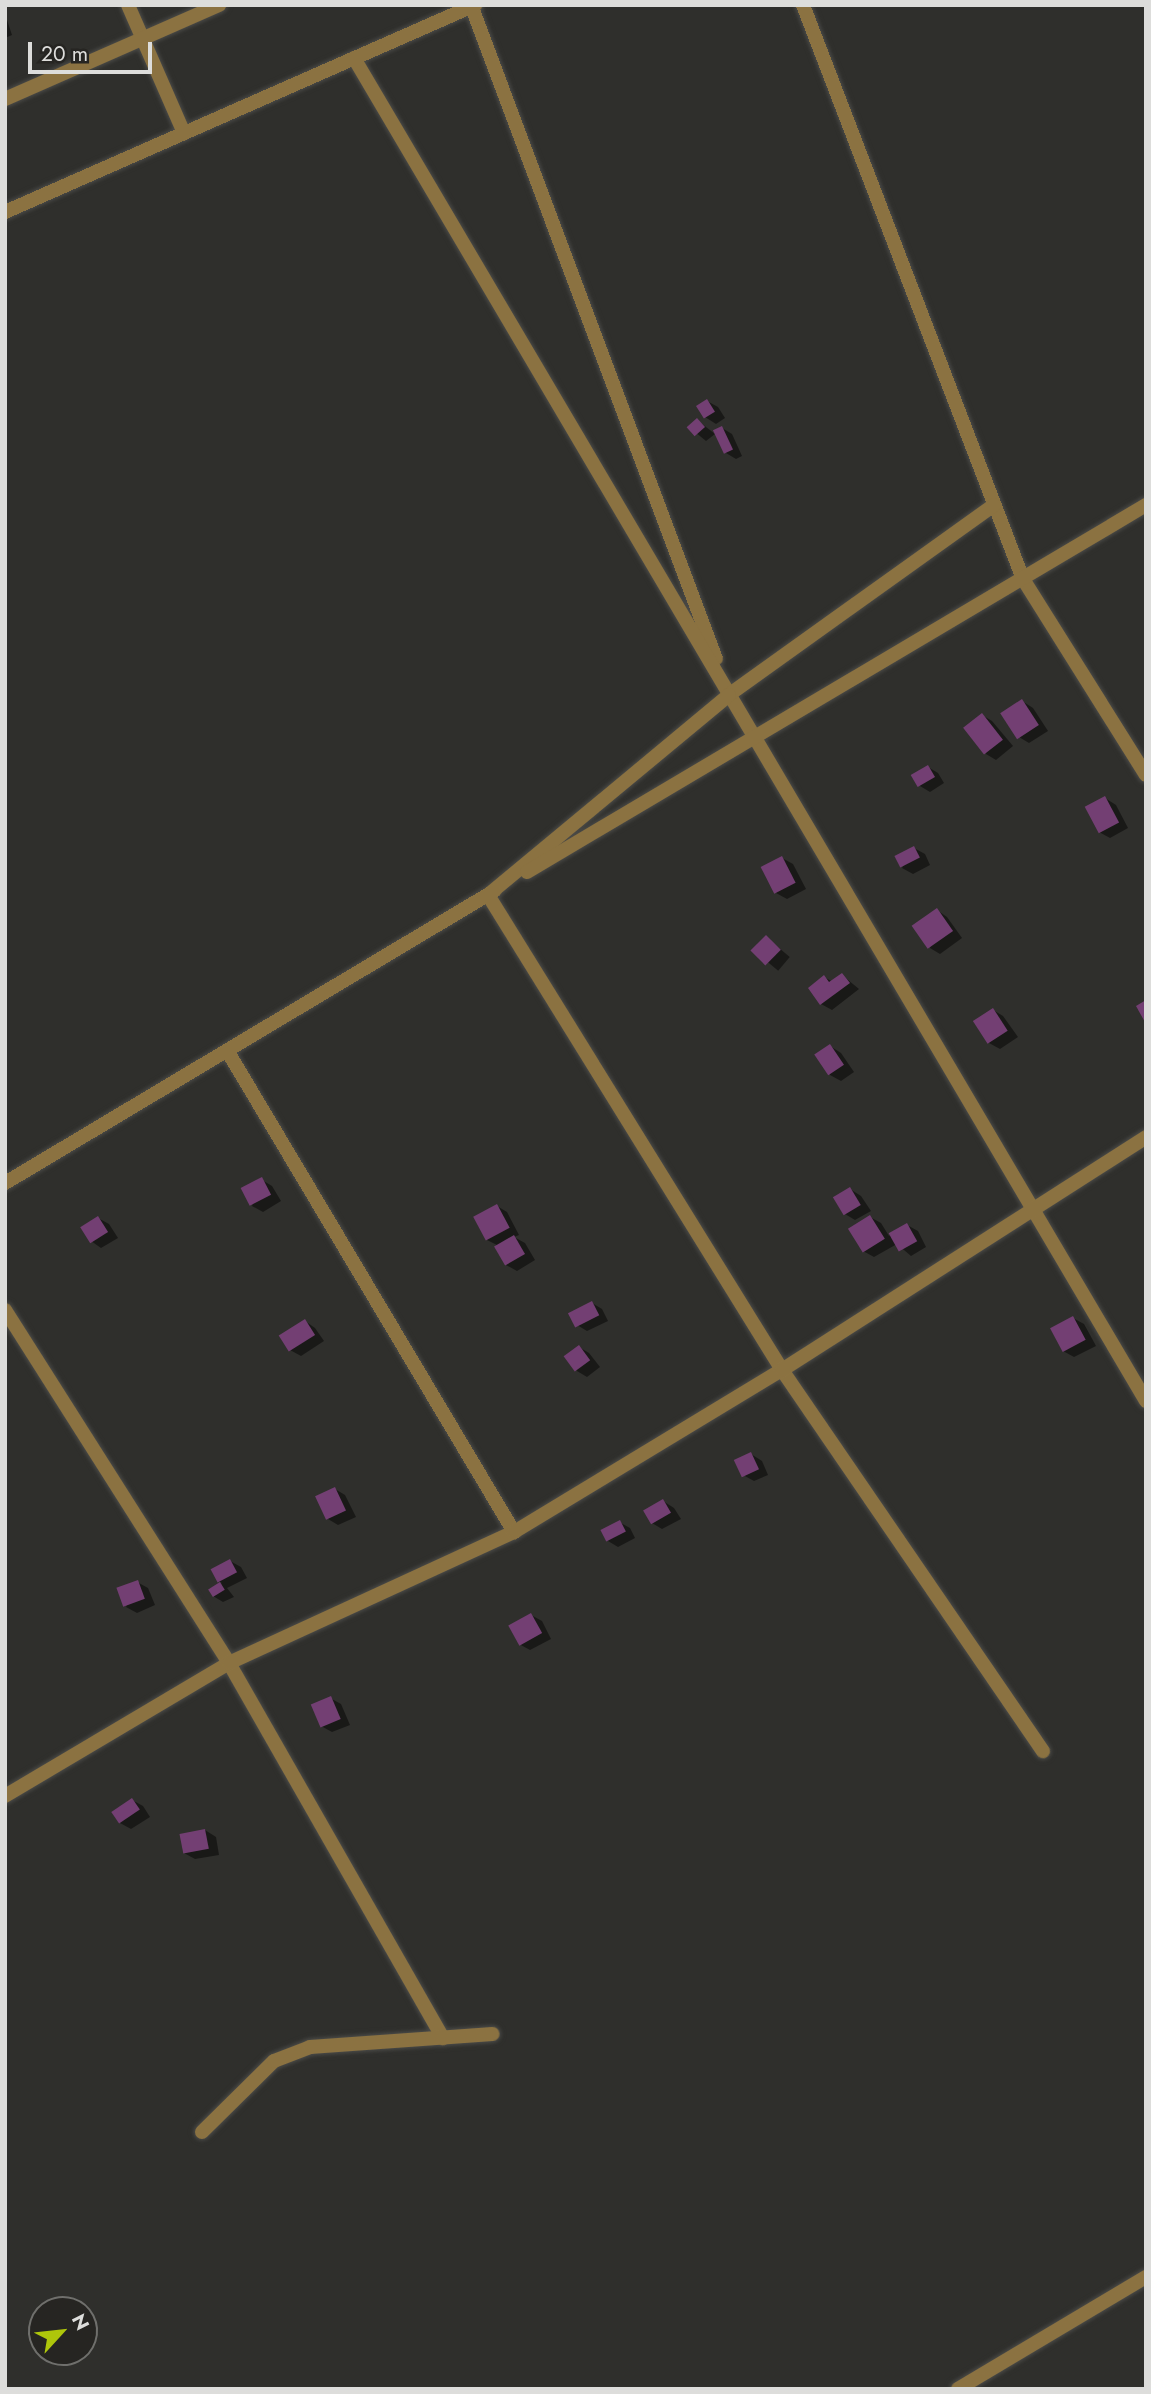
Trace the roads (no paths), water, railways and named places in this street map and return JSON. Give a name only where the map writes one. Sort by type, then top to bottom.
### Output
[{"type":"street","points":[[128,5],[184,133]]},
{"type":"street","points":[[5,99],[219,5]]},
{"type":"street","points":[[803,5],[1023,579],[1146,775]]},
{"type":"street","points":[[5,212],[473,6],[729,695]]},
{"type":"street","points":[[355,58],[1031,1210],[1146,1401]]},
{"type":"street","points":[[488,895],[729,695],[994,505]]},
{"type":"street","points":[[5,1183],[1146,505]]},
{"type":"street","points":[[488,895],[782,1370],[1042,1751]]},
{"type":"street","points":[[228,1052],[514,1532]]},
{"type":"street","points":[[5,1796],[229,1663],[514,1532],[782,1370],[1146,1137]]},
{"type":"street","points":[[5,1310],[229,1663],[443,2038]]},
{"type":"street","points":[[202,2132],[274,2061],[310,2047],[493,2034]]},
{"type":"street","points":[[958,2389],[1146,2277]]}]
